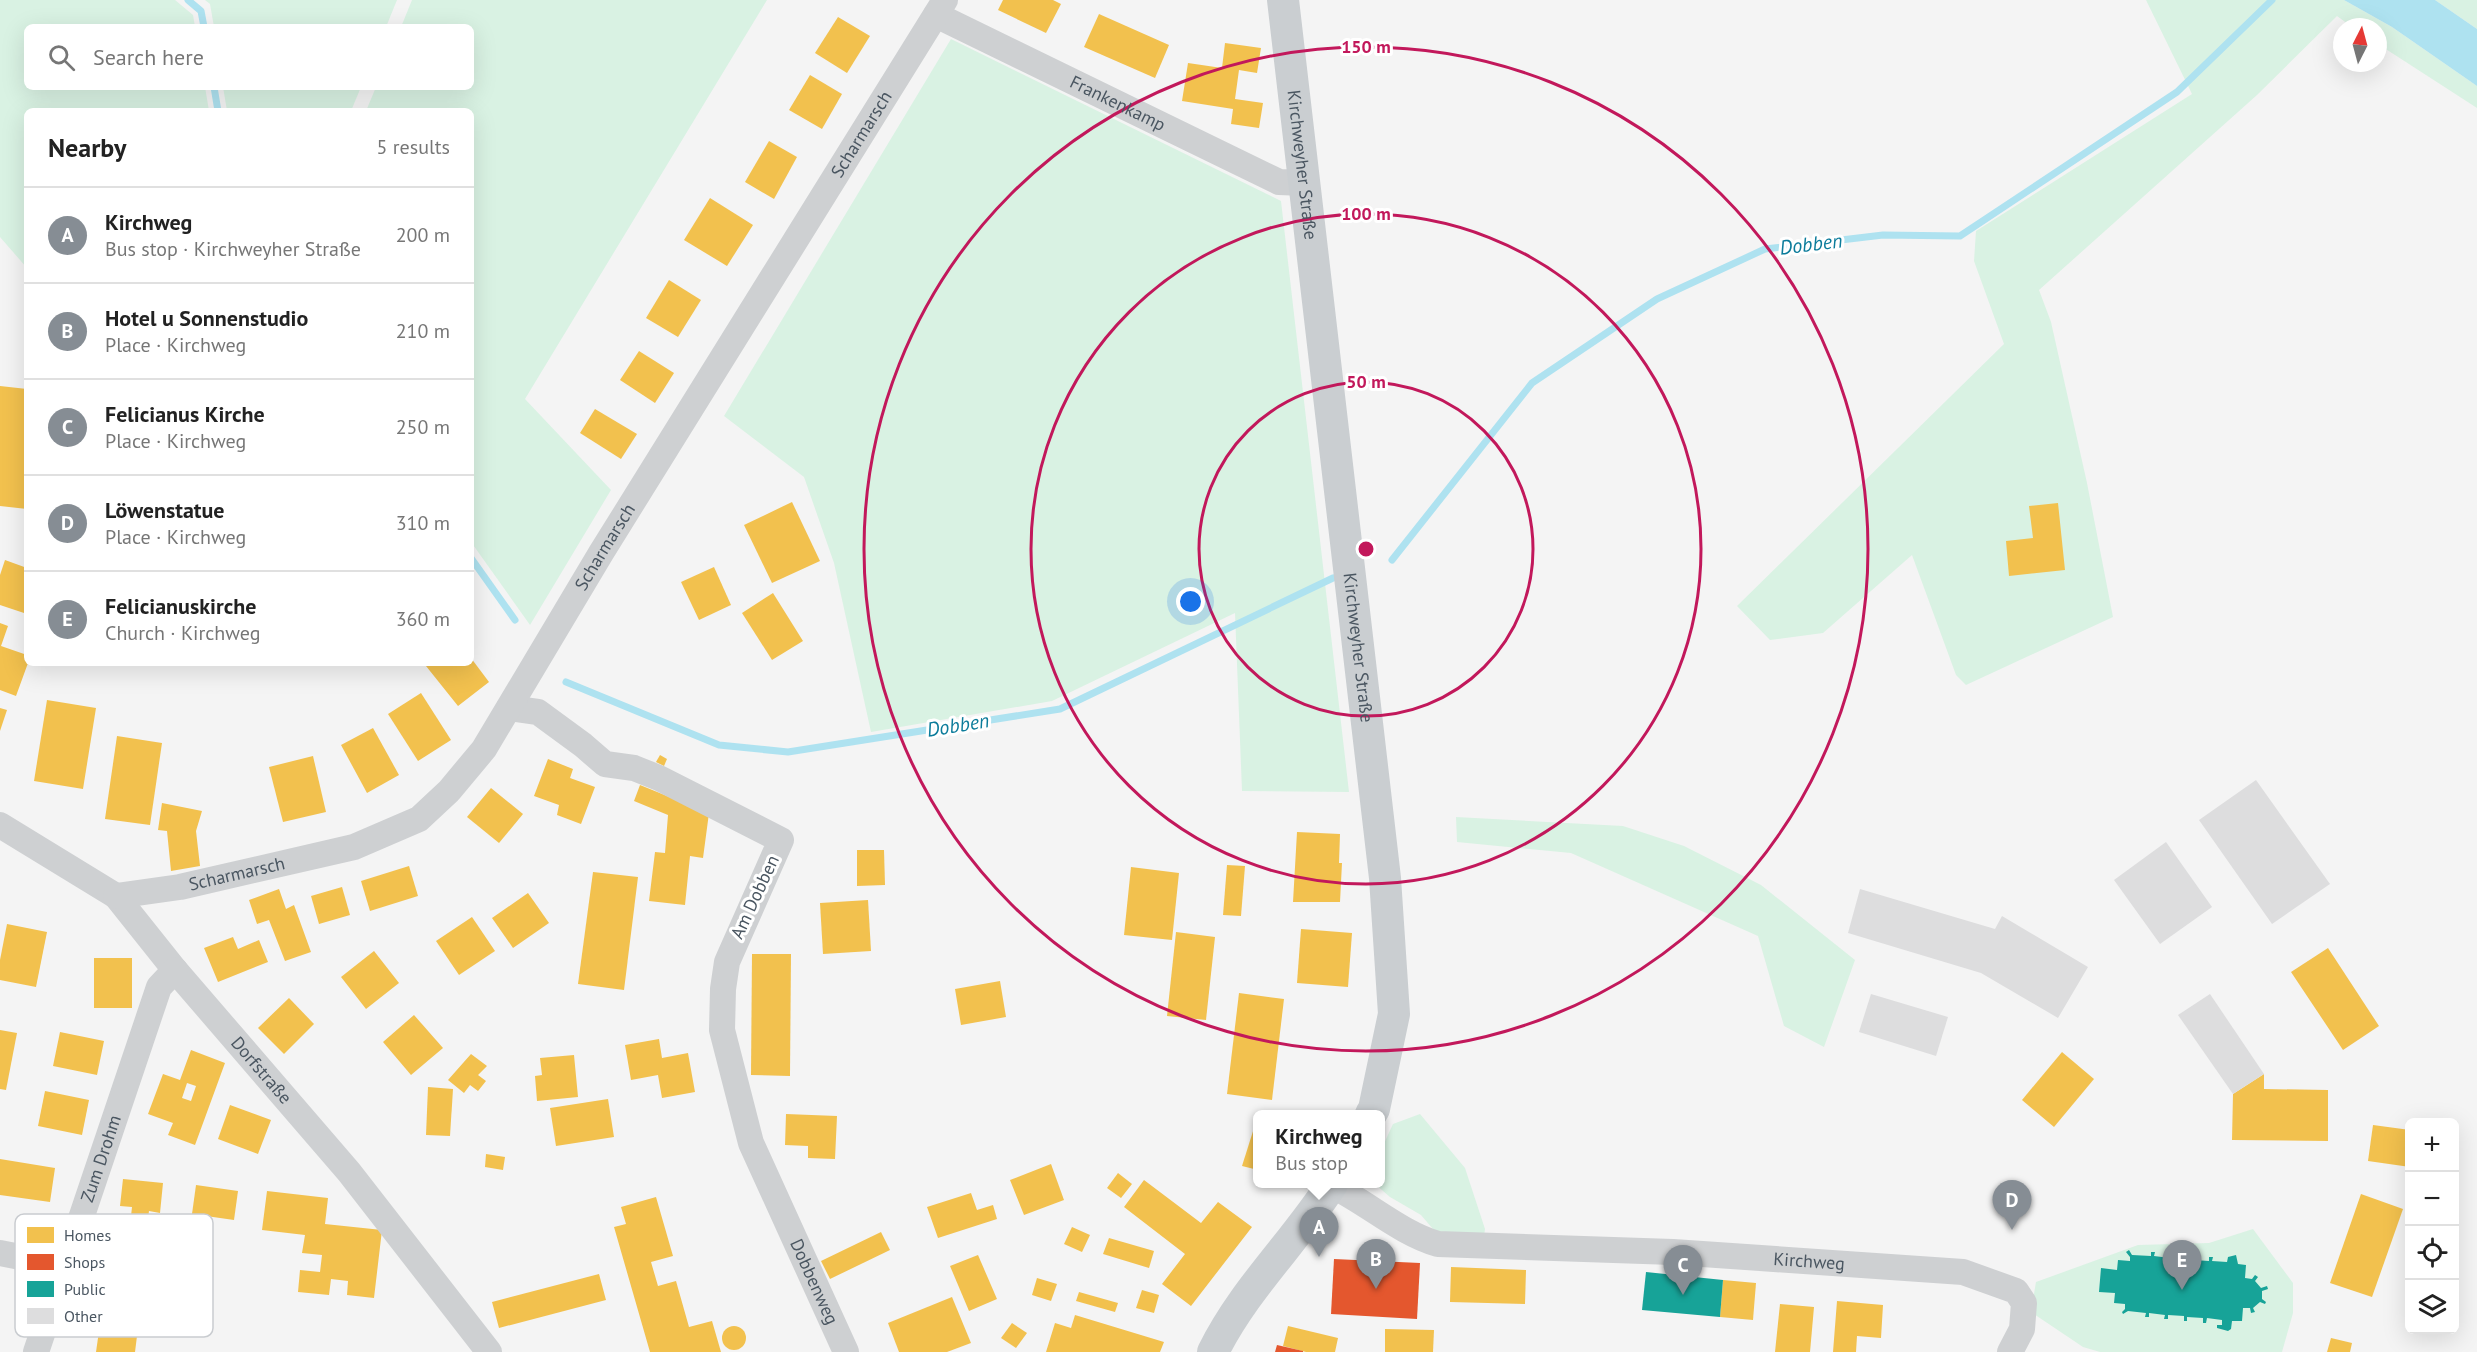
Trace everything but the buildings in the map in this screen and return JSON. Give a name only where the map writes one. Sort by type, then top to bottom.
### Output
[{"type":"main road","name":"Kirchweyher Straße","points":[[1283,0],[1385,878],[1394,1014],[1373,1110]]},
{"type":"main road","points":[[1213,1352],[1223,1330],[1249,1293],[1329,1188]]},
{"type":"street","name":"Frankenkamp","points":[[940,8],[1279,182],[1304,183]]},
{"type":"street","name":"Scharmarsch","points":[[116,896],[180,887],[354,847],[419,819],[449,791],[484,749],[601,554],[940,8]]},
{"type":"street","name":"Am Dobben","points":[[509,708],[538,712],[605,764],[634,768],[659,778],[782,840],[727,962],[723,989],[722,1030],[751,1143],[782,1214]]},
{"type":"street","name":"Dorfstraße","points":[[0,825],[116,896],[175,970],[349,1172],[489,1352]]},
{"type":"street","name":"Zum Drohm","points":[[83,1214],[159,987],[175,970]]},
{"type":"street","name":"Kirchweg","points":[[1339,1188],[1422,1239],[1438,1244],[1673,1252],[1963,1272],[2016,1291],[2024,1303],[2022,1329],[2010,1352]]},
{"type":"street","name":"Dobbenweg","points":[[782,1214],[846,1352]]},
{"type":"street","points":[[0,1253],[15,1256]]},
{"type":"street","name":"Zum Drohm","points":[[36,1352],[41,1337]]},
{"type":"green space","points":[[0,0],[175,0],[193,15],[194,24],[24,24],[24,90],[206,90],[208,108],[24,108],[24,265],[0,237]]},
{"type":"green space","points":[[205,0],[397,0],[387,24],[213,24],[210,4]]},
{"type":"green space","points":[[412,0],[767,0],[525,399],[611,490],[530,625],[474,546],[474,108],[367,108],[375,90],[474,90],[474,24],[402,24]]},
{"type":"green space","points":[[2146,0],[2344,0],[2376,18],[2340,18],[2337,16],[2333,18],[2257,95],[2039,290],[2051,322],[2087,483],[2113,617],[1966,685],[1956,675],[1912,555],[1823,633],[1770,640],[1737,606],[2004,344],[1974,261],[1976,231],[2192,94]]},
{"type":"green space","points":[[2435,0],[2477,0],[2477,29]]},
{"type":"green space","points":[[2387,24],[2477,86],[2477,108],[2387,50]]},
{"type":"green space","points":[[951,39],[1281,201],[1349,792],[1242,791],[1235,613],[1052,701],[871,732],[834,563],[804,477],[724,416]]},
{"type":"green space","points":[[224,90],[360,90],[352,108],[226,108]]},
{"type":"green space","points":[[1456,817],[1623,826],[1684,846],[1761,885],[1855,960],[1824,1047],[1784,1026],[1758,936],[1571,853],[1457,842]]},
{"type":"green space","points":[[1420,1114],[1465,1168],[1485,1229],[1484,1236],[1439,1236],[1421,1215],[1390,1197],[1380,1188],[1385,1188],[1385,1141],[1393,1124]]},
{"type":"green space","points":[[2253,1229],[2293,1283],[2293,1313],[2282,1352],[2100,1352],[2083,1347],[2031,1312],[2036,1282],[2138,1245],[2209,1243]]},
{"type":"water","points":[[2344,0],[2435,0],[2477,29],[2477,86],[2387,24],[2387,18],[2376,18]]},
{"type":"waterway","name":"Dobben","points":[[188,0],[201,11],[203,24]]},
{"type":"waterway","name":"Dobben","points":[[1392,560],[1532,383],[1657,299],[1765,249],[1883,235],[1960,236],[2177,92],[2272,0]]},
{"type":"waterway","name":"Dobben","points":[[214,90],[218,108]]},
{"type":"waterway","name":"Dobben","points":[[474,562],[515,620]]},
{"type":"waterway","name":"Dobben","points":[[566,682],[719,745],[788,752],[1060,709],[1333,578]]},
{"type":"place","name":"Löwenstatue","points":[[2012,1230]]},
{"type":"place","name":"Kirchweg","points":[[1319,1257]]},
{"type":"place","name":"Hotel u Sonnenstudio","points":[[1376,1289]]},
{"type":"place","name":"Felicianuskirche","points":[[2182,1290]]},
{"type":"place","name":"Felicianus Kirche","points":[[1683,1295]]}]
